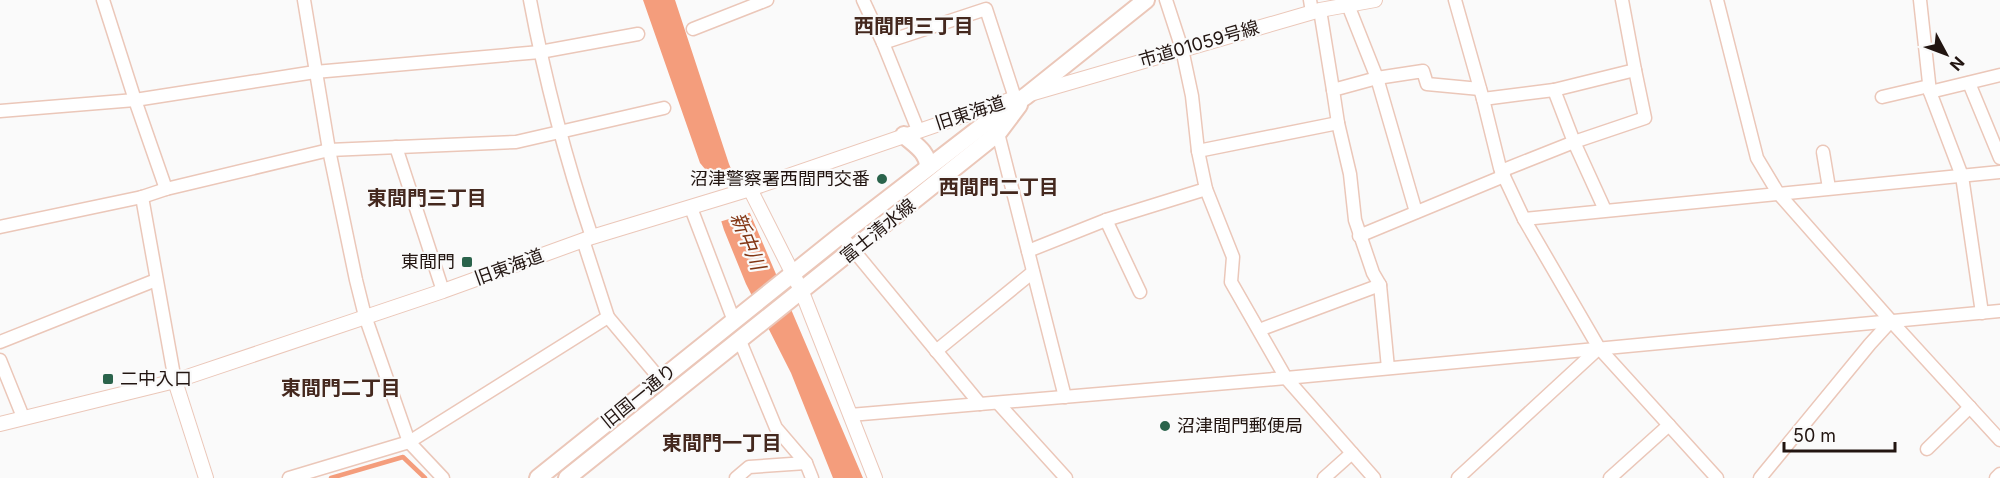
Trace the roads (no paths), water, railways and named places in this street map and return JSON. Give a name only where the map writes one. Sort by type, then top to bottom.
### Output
[{"type":"main road","name":"富士清水線","points":[[738,318],[928,167],[1146,0]]},
{"type":"main road","name":"富士清水線","points":[[744,337],[998,134],[1020,97]]},
{"type":"main road","points":[[911,133],[928,158],[928,167]]},
{"type":"main road","name":"旧国一通り","points":[[538,478],[660,378],[738,318]]},
{"type":"main road","name":"旧国一通り","points":[[567,478],[744,337]]},
{"type":"street","points":[[103,0],[166,189]]},
{"type":"street","points":[[304,0],[329,150],[365,316],[409,442],[443,478]]},
{"type":"street","points":[[530,0],[540,52],[608,317],[660,378]]},
{"type":"street","points":[[693,29],[750,3],[767,0]]},
{"type":"street","points":[[863,0],[883,43],[911,133]]},
{"type":"street","points":[[1166,0],[1182,49],[1192,96],[1198,151],[1206,189],[1233,257],[1232,282],[1286,378],[1374,478]]},
{"type":"street","name":"市道01059号線","points":[[1020,97],[1314,7],[1375,0]]},
{"type":"street","points":[[1455,0],[1502,174],[1524,219],[1599,348],[1717,478]]},
{"type":"street","points":[[1359,236],[1574,142],[1645,118],[1622,0]]},
{"type":"street","points":[[1717,0],[1757,159],[1778,193],[2000,440]]},
{"type":"street","points":[[1920,0],[1930,89],[1962,176],[1982,313]]},
{"type":"street","points":[[1348,4],[1377,78],[1416,212]]},
{"type":"street","points":[[1314,7],[1350,174],[1355,220],[1373,273],[1380,285],[1388,368]]},
{"type":"street","points":[[883,43],[986,9],[1020,97]]},
{"type":"street","points":[[0,111],[135,100],[315,72],[540,52],[638,34]]},
{"type":"street","points":[[1333,90],[1377,78],[1424,71],[1427,84],[1481,94],[1554,90],[1635,70]]},
{"type":"street","points":[[1882,97],[1969,83],[2000,75]]},
{"type":"street","points":[[1969,83],[2000,158]]},
{"type":"street","points":[[1554,90],[1574,142],[1605,210]]},
{"type":"street","name":"旧東海道","points":[[0,424],[175,381],[443,291],[588,239],[708,203],[1020,97]]},
{"type":"street","points":[[0,226],[142,197],[166,189],[329,150],[516,142],[664,108]]},
{"type":"street","points":[[1198,151],[1338,123]]},
{"type":"street","points":[[998,134],[1065,397]]},
{"type":"street","points":[[396,147],[443,291]]},
{"type":"street","points":[[1822,152],[1829,188]]},
{"type":"street","points":[[1524,219],[2000,172]]},
{"type":"street","points":[[750,189],[792,275],[797,296],[850,415],[875,478]]},
{"type":"street","points":[[1028,251],[1106,220],[1206,189]]},
{"type":"street","points":[[142,197],[175,381],[204,477]]},
{"type":"street","points":[[691,208],[738,318]]},
{"type":"street","points":[[1106,220],[1140,292]]},
{"type":"street","points":[[841,235],[980,404]]},
{"type":"street","points":[[936,351],[1033,272]]},
{"type":"street","points":[[0,342],[156,280]]},
{"type":"street","points":[[1259,330],[1380,285]]},
{"type":"street","points":[[850,415],[1286,378],[2000,311]]},
{"type":"street","points":[[289,478],[409,442],[608,317]]},
{"type":"street","points":[[1760,478],[1891,321]]},
{"type":"street","points":[[744,337],[776,428],[806,463],[812,478]]},
{"type":"street","points":[[1458,478],[1599,348]]},
{"type":"street","points":[[0,360],[23,417]]},
{"type":"street","points":[[998,403],[1066,478]]},
{"type":"street","points":[[1927,449],[1970,407]]},
{"type":"street","points":[[1610,478],[1669,425]]},
{"type":"street","points":[[1324,478],[1352,453]]},
{"type":"street","points":[[736,478],[749,467],[806,463]]},
{"type":"street","points":[[1996,478],[2000,474]]},
{"type":"water","name":"新中川","points":[[643,0],[675,0],[729,164],[863,478],[833,478],[791,373],[746,284],[724,230],[705,169],[700,163]]},
{"type":"waterway","points":[[331,478],[403,457],[425,478]]},
{"type":"place","name":"沼津警察署西間門交番","points":[[882,179]]},
{"type":"place","name":"東間門","points":[[467,262]]},
{"type":"place","name":"二中入口","points":[[108,379]]},
{"type":"place","name":"沼津間門郵便局","points":[[1165,426]]},
{"type":"district","name":"西間門三丁目","points":[[914,26]]},
{"type":"district","name":"西間門二丁目","points":[[999,187]]},
{"type":"district","name":"東間門三丁目","points":[[427,198]]},
{"type":"district","name":"東間門二丁目","points":[[341,388]]},
{"type":"district","name":"東間門一丁目","points":[[722,443]]}]
